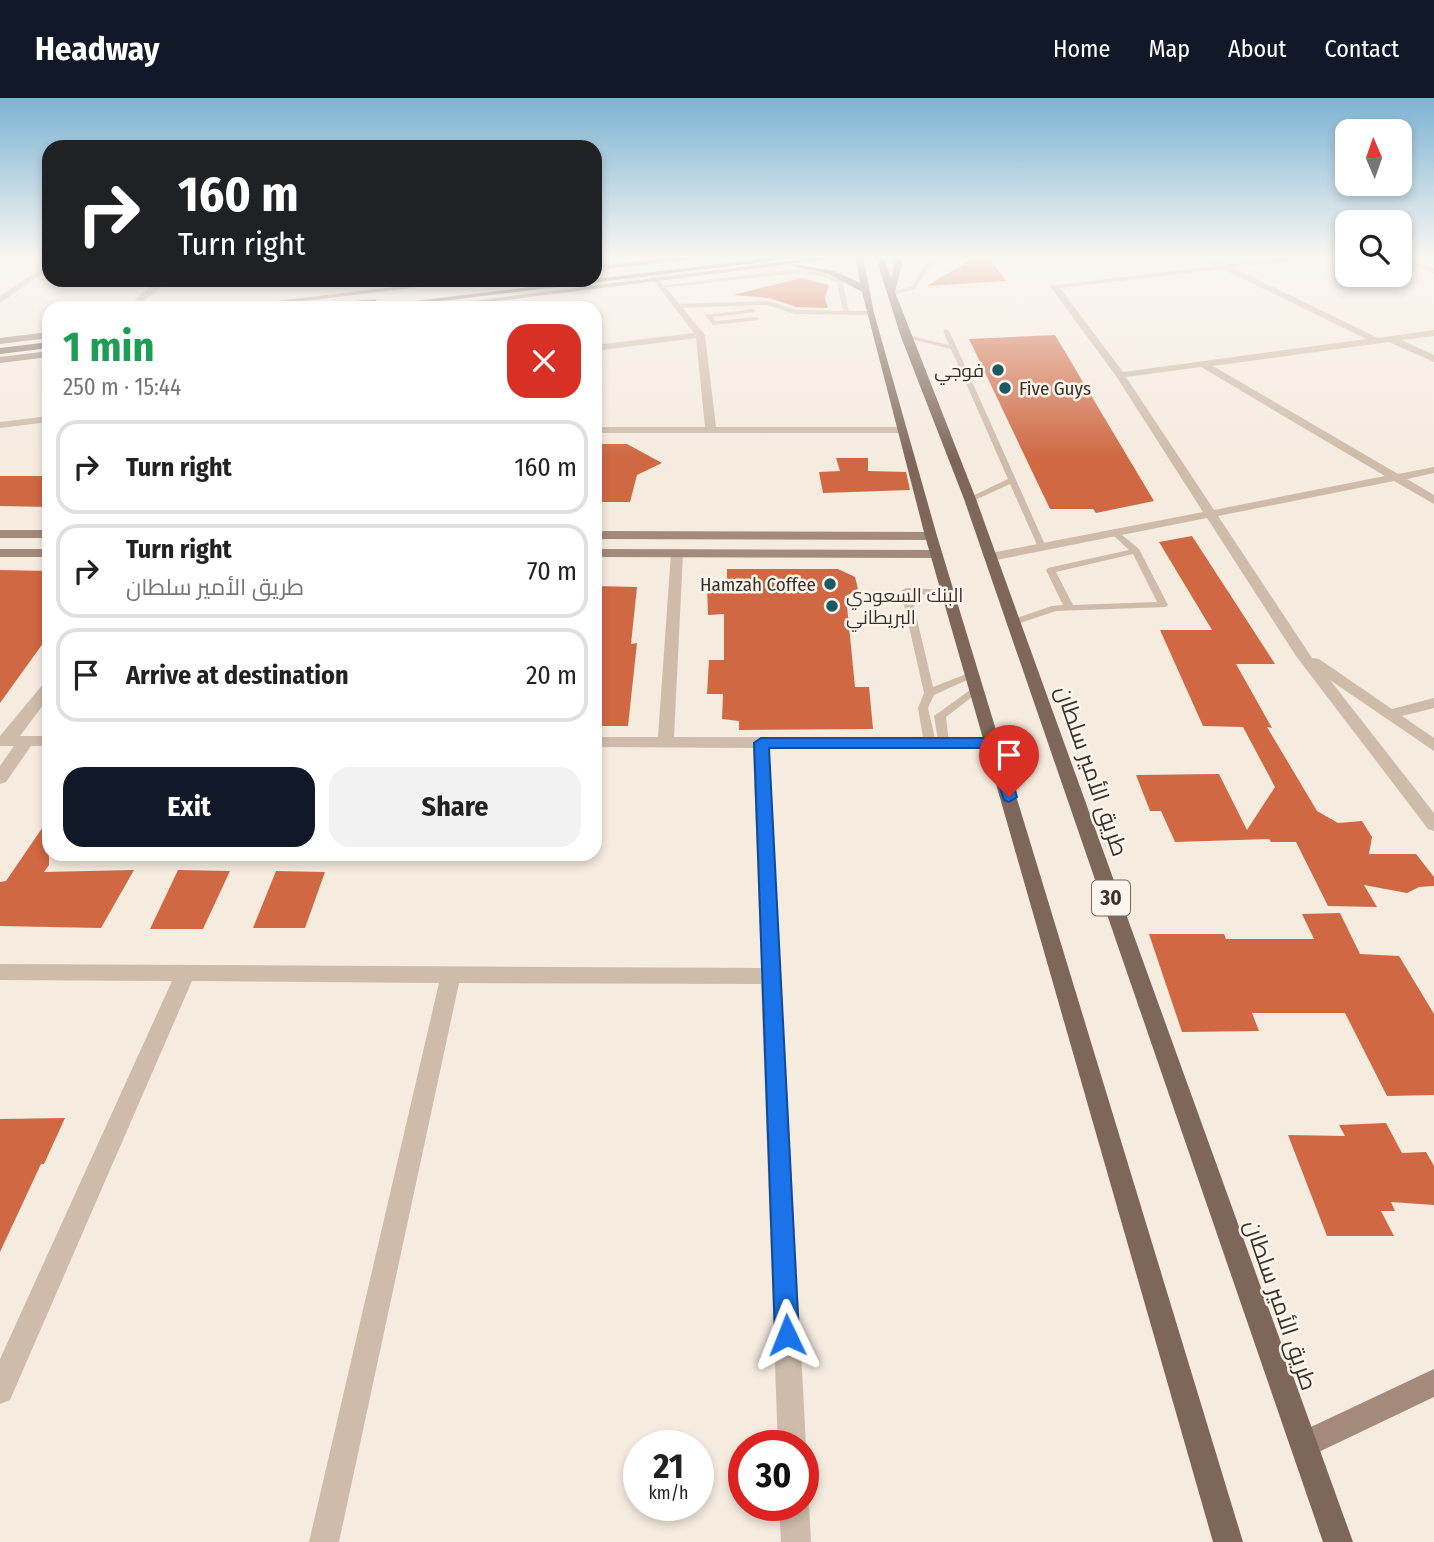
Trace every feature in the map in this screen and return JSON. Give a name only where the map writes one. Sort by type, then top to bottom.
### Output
[{"type":"main road","points":[[873,322],[934,545],[1228,1542]]},
{"type":"main road","name":"طريق الأمير سلطان","points":[[901,322],[991,557],[1338,1542]]},
{"type":"main road","points":[[0,333],[42,328]]},
{"type":"main road","points":[[0,341],[42,337]]},
{"type":"main road","points":[[0,352],[42,348]]},
{"type":"main road","points":[[0,360],[42,356]]},
{"type":"main road","points":[[0,534],[42,534]]},
{"type":"main road","points":[[602,535],[934,545]]},
{"type":"main road","points":[[625,553],[627,535]]},
{"type":"main road","points":[[602,553],[934,545]]},
{"type":"main road","points":[[0,553],[42,553]]},
{"type":"main road","points":[[1304,1445],[1434,1383]]},
{"type":"street","points":[[690,322],[700,335],[711,429]]},
{"type":"street","points":[[1081,322],[1120,375],[1301,653],[1434,825]]},
{"type":"street","points":[[1339,322],[1377,341]]},
{"type":"street","points":[[1120,375],[1434,333]]},
{"type":"street","points":[[602,347],[700,335]]},
{"type":"street","points":[[1391,339],[1434,359]]},
{"type":"street","points":[[1203,364],[1434,500]]},
{"type":"street","points":[[0,425],[42,420]]},
{"type":"street","points":[[602,430],[902,430]]},
{"type":"street","points":[[991,557],[1434,470]]},
{"type":"street","points":[[666,742],[677,553]]},
{"type":"street","points":[[1301,653],[1392,714],[1434,746]]},
{"type":"street","points":[[4,741],[42,695]]},
{"type":"street","points":[[1392,714],[1434,703]]},
{"type":"street","points":[[4,741],[42,741]]},
{"type":"street","points":[[0,778],[26,741]]},
{"type":"street","points":[[602,742],[993,743]]},
{"type":"street","points":[[761,743],[791,1430]]},
{"type":"street","points":[[0,972],[771,976]]},
{"type":"street","points":[[324,1542],[450,974]]},
{"type":"street","points":[[0,1390],[185,975]]},
{"type":"street","points":[[795,1521],[796,1542]]},
{"type":"lane","points":[[946,331],[1042,547]]},
{"type":"lane","points":[[906,337],[954,348]]},
{"type":"lane","points":[[970,499],[1012,480]]},
{"type":"lane","points":[[1014,622],[1055,608],[1163,605],[1136,551],[1115,532]]},
{"type":"lane","points":[[1069,607],[1051,570],[1136,551]]},
{"type":"lane","points":[[936,743],[923,708],[929,693],[906,592],[949,593]]},
{"type":"lane","points":[[929,693],[975,681]]},
{"type":"lane","points":[[936,743],[940,716],[975,681]]},
{"type":"building","points":[[1055,335],[1154,501],[1096,513],[1093,509],[1050,509],[969,339]]},
{"type":"building","points":[[602,444],[627,444],[662,463],[637,475],[630,502],[602,502]]},
{"type":"building","points":[[836,458],[868,458],[868,471],[906,472],[910,490],[823,493],[819,472],[840,471]]},
{"type":"building","points":[[0,476],[42,476],[42,507],[0,506]]},
{"type":"building","points":[[1192,536],[1275,664],[1236,664],[1272,728],[1267,727],[1317,811],[1338,823],[1362,821],[1372,837],[1369,854],[1416,854],[1434,877],[1434,886],[1419,887],[1407,893],[1364,885],[1377,907],[1328,906],[1296,842],[1271,842],[1269,839],[1175,842],[1161,811],[1150,811],[1136,775],[1219,774],[1247,830],[1275,787],[1243,727],[1203,726],[1160,630],[1212,630],[1159,542]]},
{"type":"building","points":[[727,569],[838,569],[855,577],[858,589],[846,596],[855,687],[869,687],[873,729],[739,730],[739,721],[722,719],[723,694],[707,694],[709,660],[724,660],[724,614],[708,615],[707,587],[727,586]]},
{"type":"building","points":[[0,570],[42,571],[42,645],[0,703]]},
{"type":"building","points":[[602,586],[637,587],[631,644],[637,643],[628,726],[602,726]]},
{"type":"building","points":[[42,828],[42,861],[49,861],[44,872],[134,870],[101,928],[0,926],[0,882],[6,881]]},
{"type":"building","points":[[178,870],[230,871],[203,929],[150,929]]},
{"type":"building","points":[[276,871],[325,872],[305,928],[253,928]]},
{"type":"building","points":[[1340,913],[1360,954],[1399,956],[1434,1014],[1434,1095],[1387,1096],[1345,1013],[1252,1013],[1259,1031],[1182,1032],[1149,934],[1224,934],[1226,939],[1314,939],[1302,914]]},
{"type":"building","points":[[65,1118],[44,1164],[41,1164],[0,1252],[0,1119]]},
{"type":"building","points":[[1386,1123],[1402,1153],[1426,1152],[1434,1166],[1434,1205],[1391,1202],[1395,1211],[1381,1211],[1394,1236],[1327,1236],[1288,1135],[1345,1136],[1339,1125]]},
{"type":"place","name":"فوجي","points":[[998,370]]},
{"type":"place","name":"Five Guys","points":[[1005,388]]},
{"type":"place","name":"Hamzah Coffee","points":[[830,584]]},
{"type":"place","name":"البنك السعودي البريطاني","points":[[832,606]]},
{"type":"route","points":[[787,1335],[761,743],[993,743],[1009,797]]}]
